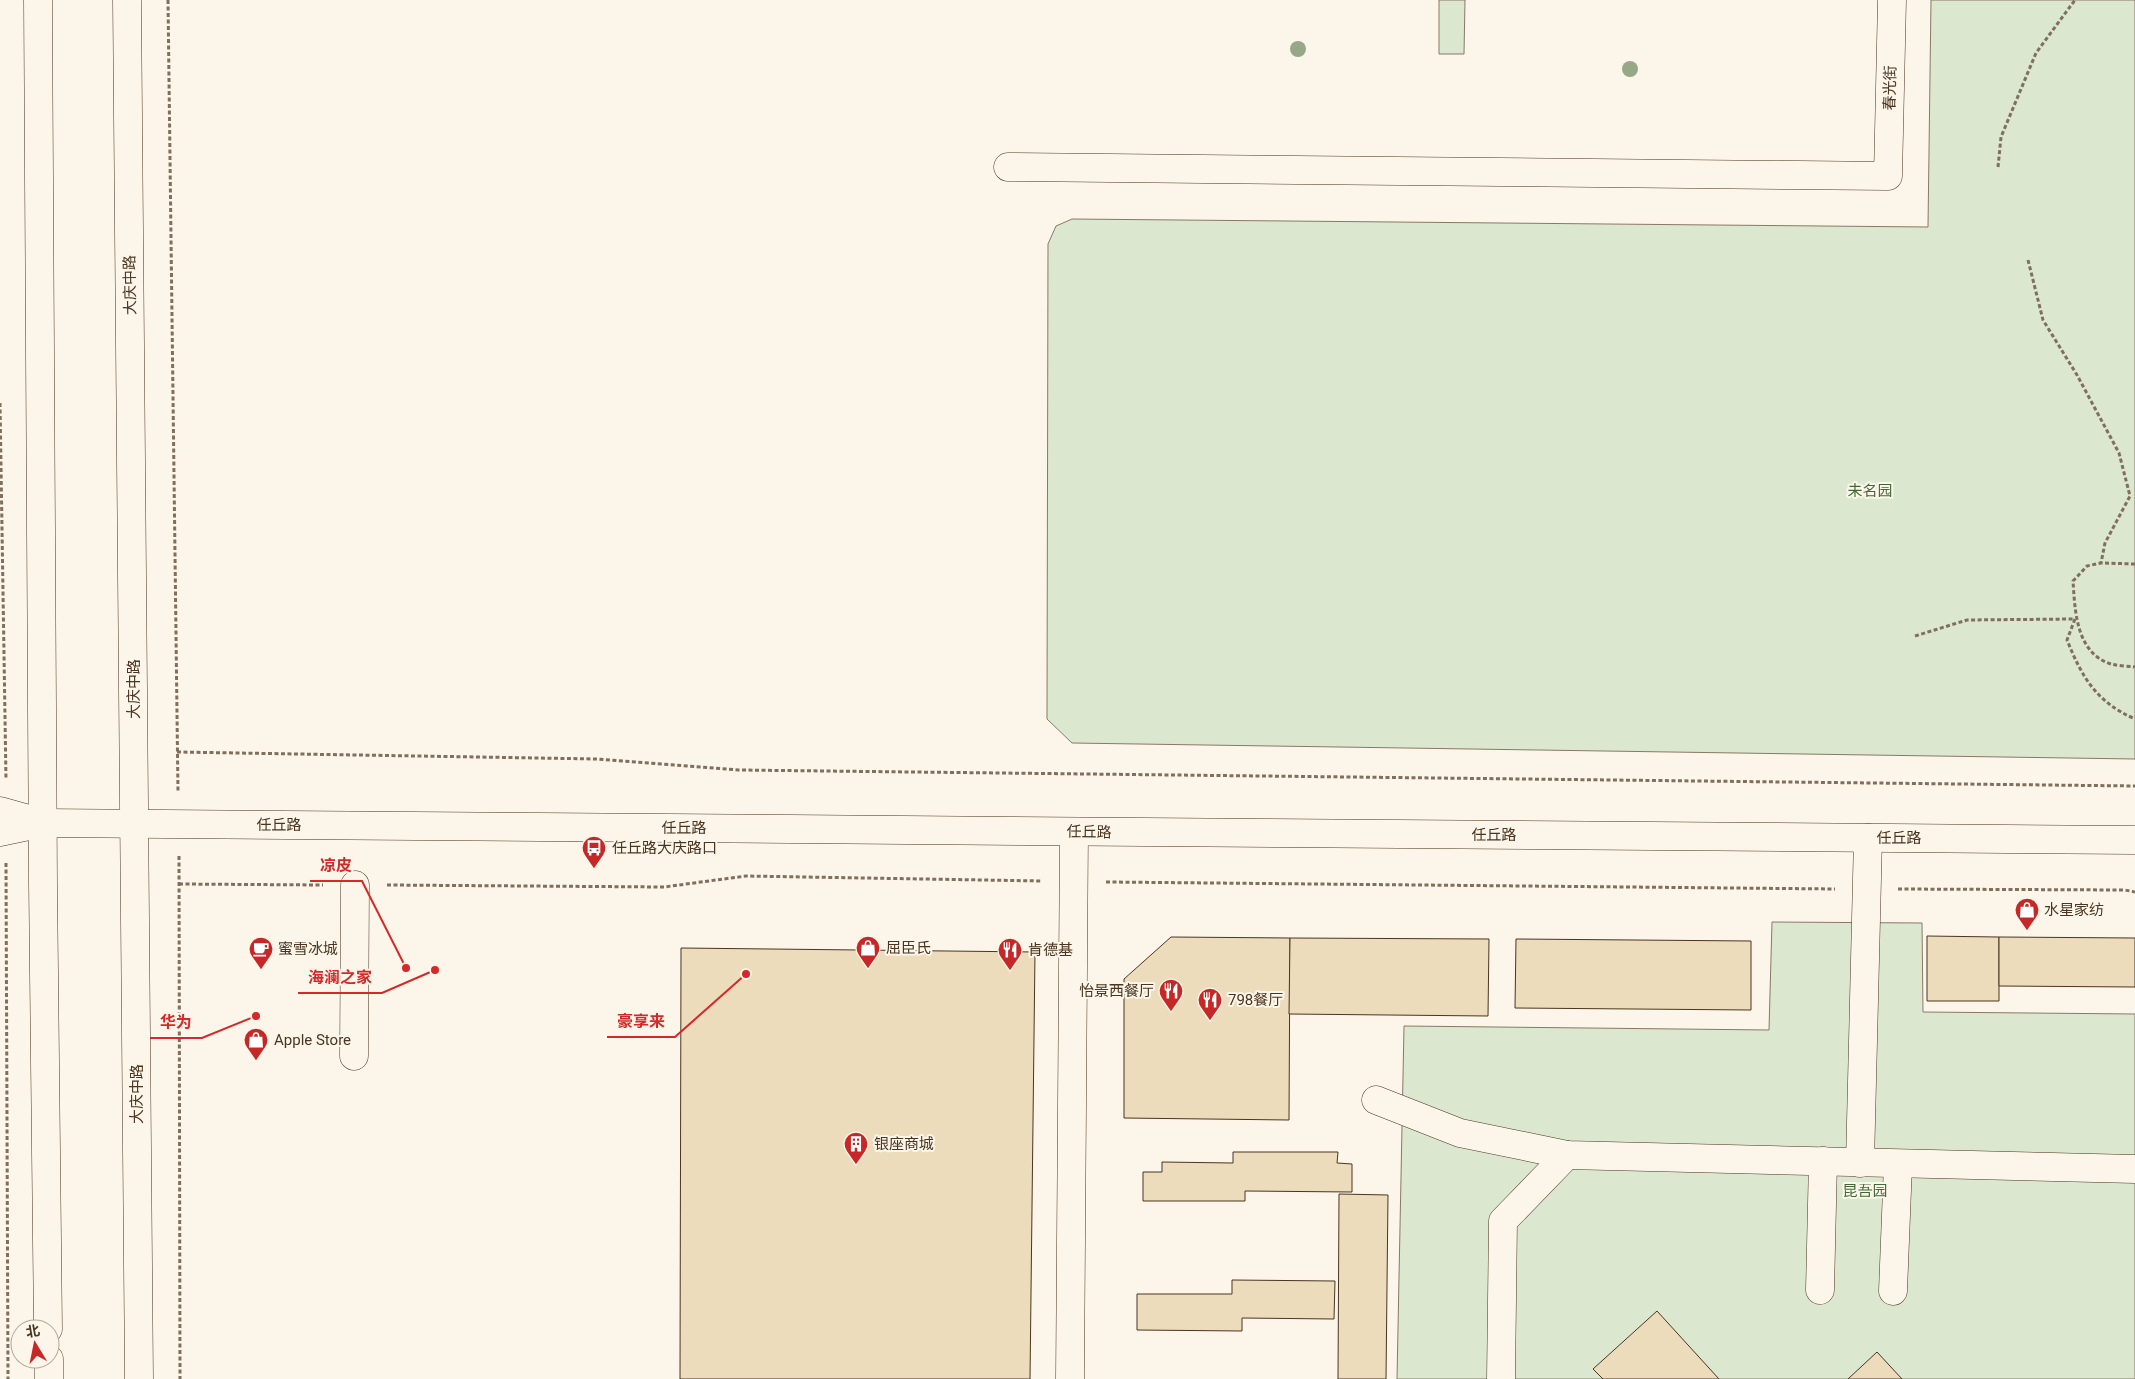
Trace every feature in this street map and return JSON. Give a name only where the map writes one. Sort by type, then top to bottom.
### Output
[{"type":"street","points":[[38,0],[48,1319]]},
{"type":"street","name":"大庆中路","points":[[127,0],[139,1379]]},
{"type":"street","name":"春光街","points":[[1008,167],[1888,176],[1892,0]]},
{"type":"street","name":"任丘路","points":[[3,822],[2135,840]]},
{"type":"street","points":[[1070,1379],[1074,832]]},
{"type":"street","points":[[1860,1162],[1868,838]]},
{"type":"street","points":[[354,1056],[355,885]]},
{"type":"street","points":[[1376,1100],[1460,1133],[1567,1156],[2135,1169]]},
{"type":"street","points":[[1501,1379],[1503,1221],[1567,1156]]},
{"type":"street","points":[[1820,1290],[1823,1161]]},
{"type":"street","points":[[1893,1291],[1898,1164]]},
{"type":"path","points":[[168,0],[179,884],[180,1379]]},
{"type":"path","points":[[1998,167],[2001,137],[2036,53],[2075,0]]},
{"type":"path","points":[[2028,260],[2043,320],[2077,375],[2119,452],[2130,496],[2105,544],[2101,563]]},
{"type":"path","points":[[0,403],[4,660],[3,822],[8,1379]]},
{"type":"path","points":[[2135,564],[2101,563],[2087,566],[2073,581],[2076,619],[2089,652],[2111,664],[2135,667]]},
{"type":"path","points":[[1915,636],[1967,620],[2076,619]]},
{"type":"path","points":[[2076,619],[2066,640],[2075,662],[2095,694],[2135,719]]},
{"type":"path","points":[[177,752],[597,759],[738,770],[2135,786]]},
{"type":"path","points":[[179,884],[664,887],[746,876],[1074,882],[2125,890],[2135,892]]},
{"type":"green space","points":[[1439,0],[1465,0],[1464,54],[1439,54]]},
{"type":"green space","name":"未名园","points":[[1931,0],[2135,0],[2135,759],[1072,743],[1047,719],[1048,244],[1056,226],[1072,219],[1928,227]]},
{"type":"green space","name":"昆吾园","points":[[1772,922],[1922,923],[1923,1012],[2135,1014],[2135,1379],[1397,1379],[1404,1026],[1769,1030]]},
{"type":"building","points":[[1927,936],[1999,937],[1999,1001],[1927,1001]]},
{"type":"building","points":[[1171,937],[1290,938],[1289,1120],[1124,1118],[1124,979]]},
{"type":"building","points":[[1999,937],[2135,938],[2135,987],[1999,986]]},
{"type":"building","points":[[1290,938],[1489,939],[1488,1016],[1289,1014]]},
{"type":"building","points":[[1516,939],[1751,941],[1751,1010],[1515,1008]]},
{"type":"building","name":"银座商城","points":[[681,948],[1035,952],[1030,1379],[680,1379]]},
{"type":"building","points":[[1233,1152],[1338,1152],[1337,1163],[1352,1164],[1352,1192],[1245,1191],[1245,1201],[1143,1201],[1143,1172],[1162,1172],[1162,1162],[1233,1163]]},
{"type":"building","points":[[1339,1194],[1388,1195],[1386,1379],[1338,1379]]},
{"type":"building","points":[[1232,1280],[1335,1281],[1334,1319],[1242,1318],[1242,1331],[1137,1330],[1137,1294],[1232,1294]]},
{"type":"building","points":[[1657,1311],[1719,1379],[1603,1379],[1593,1369]]},
{"type":"building","points":[[1877,1352],[1902,1379],[1848,1379]]},
{"type":"place","name":"任丘路大庆路口","points":[[594,869]]},
{"type":"place","name":"水星家纺","points":[[2027,931]]},
{"type":"place","name":"凉皮","points":[[406,968]]},
{"type":"place","name":"屈臣氏","points":[[868,969]]},
{"type":"place","name":"蜜雪冰城","points":[[261,970]]},
{"type":"place","name":"海澜之家","points":[[435,970]]},
{"type":"place","name":"肯德基","points":[[1010,971]]},
{"type":"place","name":"豪享来","points":[[746,974]]},
{"type":"place","name":"怡景西餐厅","points":[[1171,1012]]},
{"type":"place","name":"华为","points":[[256,1016]]},
{"type":"place","name":"798餐厅","points":[[1210,1021]]},
{"type":"place","name":"Apple Store","points":[[256,1061]]},
{"type":"place","name":"银座商城","points":[[856,1165]]}]
